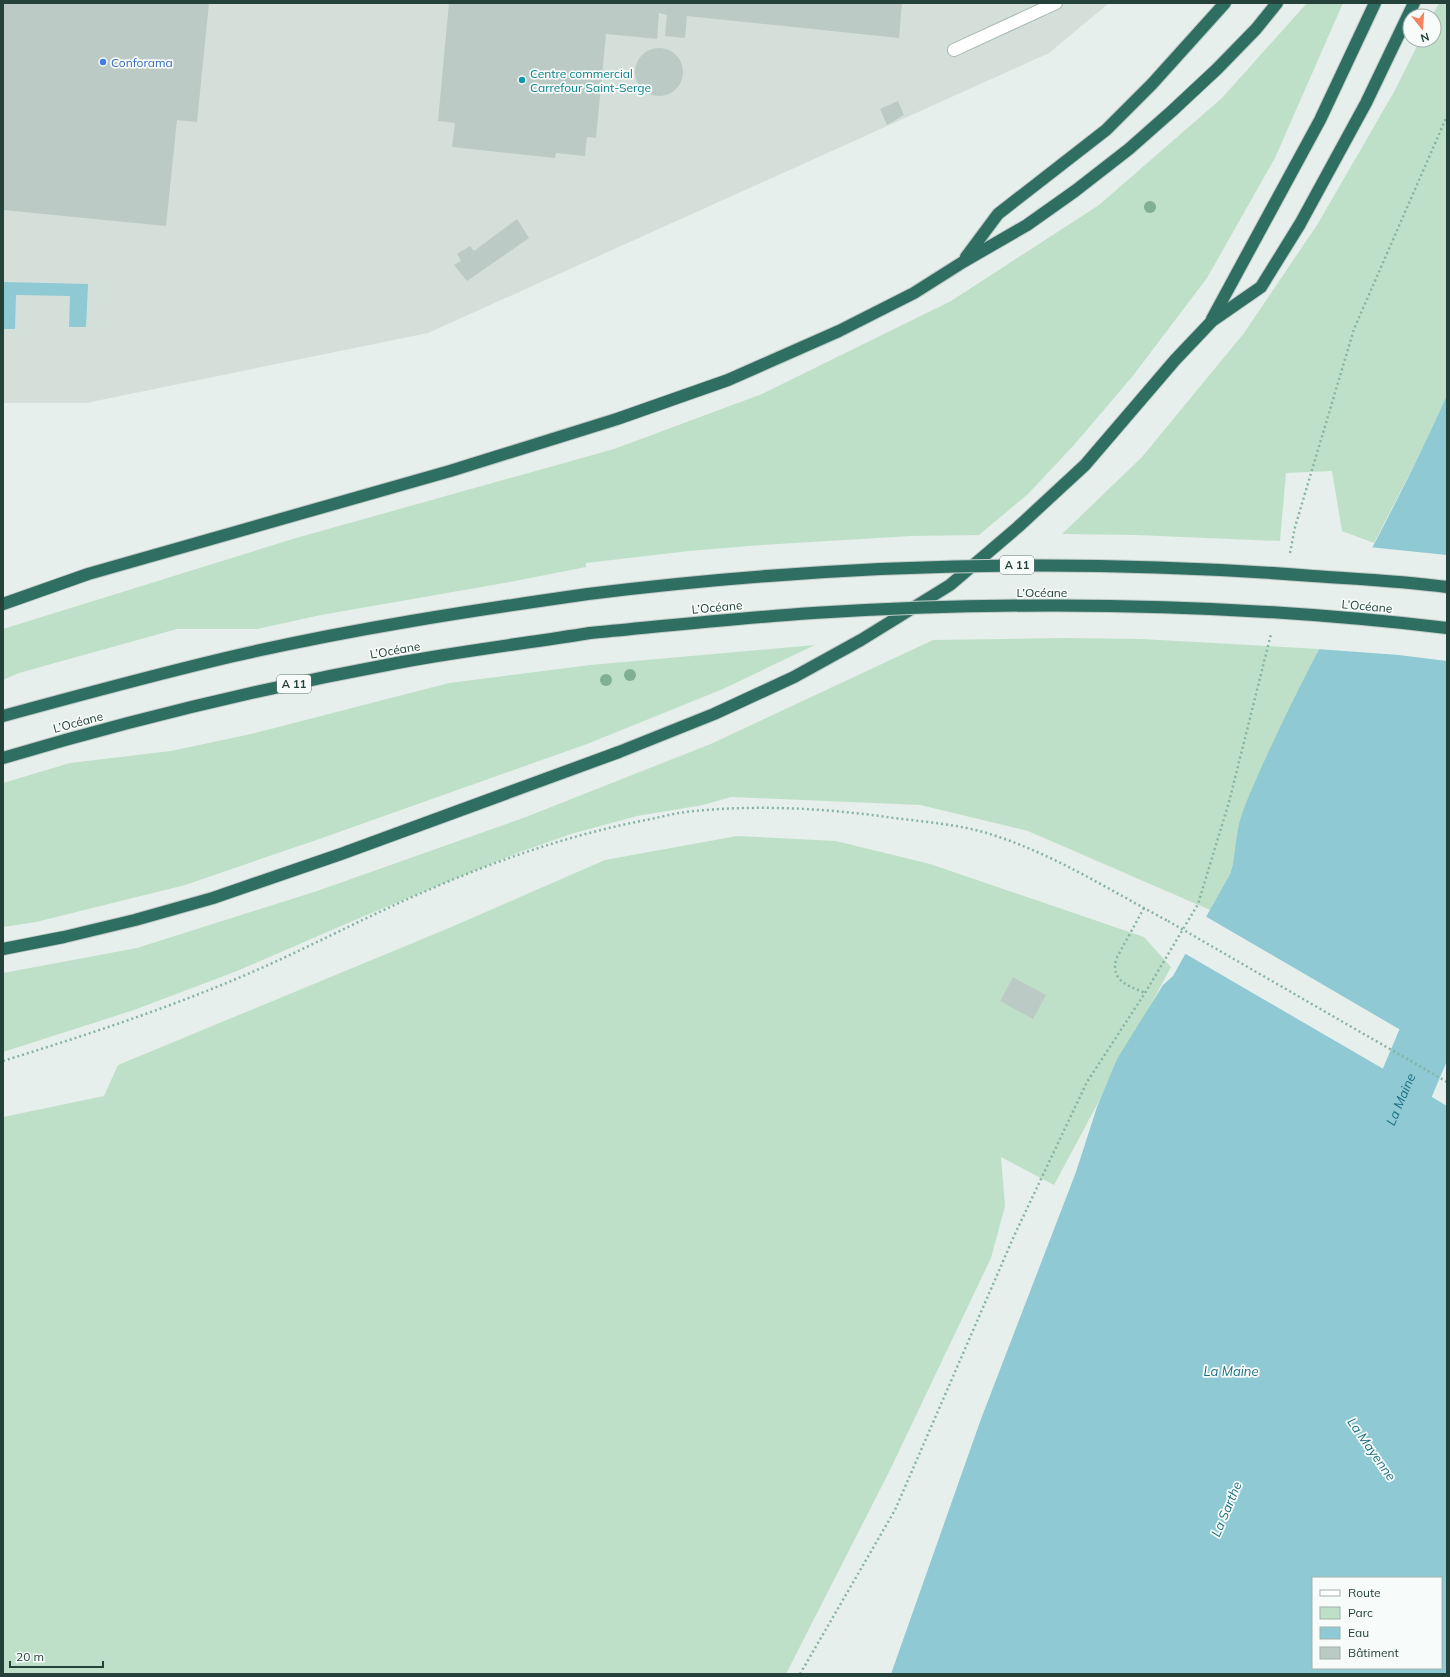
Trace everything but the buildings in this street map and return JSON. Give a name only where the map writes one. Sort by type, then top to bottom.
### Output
[{"type":"highway","points":[[963,262],[998,214],[1106,130],[1152,84],[1225,3]]},
{"type":"highway","points":[[3,604],[88,574],[450,471],[617,419],[720,382],[839,331],[914,292],[1027,225],[1075,191],[1129,149],[1217,69],[1256,29],[1277,3]]},
{"type":"highway","points":[[1212,320],[1320,120],[1375,3]]},
{"type":"highway","points":[[3,949],[64,937],[135,920],[213,898],[618,752],[714,714],[794,678],[861,640],[950,585],[1007,537],[1085,465],[1175,360],[1212,320],[1261,287],[1300,224],[1366,103],[1414,3]]},
{"type":"highway","name":"L’Océane","points":[[3,716],[124,684],[272,648],[356,631],[469,611],[588,594],[671,584],[768,575],[888,568],[1007,565],[1145,566],[1250,571],[1447,587]]},
{"type":"highway","name":"L’Océane","points":[[3,758],[53,743],[195,706],[310,680],[403,662],[590,634],[700,622],[813,613],[928,607],[1046,605],[1175,607],[1285,613],[1447,628]]},
{"type":"lane","points":[[954,50],[1056,3]]},
{"type":"path","points":[[3,1061],[114,1026],[231,981],[390,907],[467,875],[536,849],[608,828],[691,811],[744,808],[799,808],[850,812],[968,827],[1031,850],[1090,878],[1168,921],[1447,1082]]},
{"type":"path","points":[[1144,908],[1116,959],[1115,967],[1116,974],[1120,981],[1145,993]]},
{"type":"path","points":[[800,1674],[895,1510],[1014,1236],[1087,1082]]},
{"type":"shaded area","points":[[3,3],[1109,3],[1049,53],[428,333],[86,403],[3,403]]},
{"type":"green space","points":[[1307,3],[1343,3],[1275,158],[1207,278],[1132,377],[1074,445],[1028,494],[979,535],[911,536],[762,545],[689,551],[586,563],[586,567],[321,615],[257,629],[177,629],[19,673],[3,680],[3,629],[296,538],[614,449],[762,394],[951,301],[1099,205],[1222,98]]},
{"type":"green space","points":[[1439,3],[1447,3],[1447,395],[1427,440],[1374,543],[1342,531],[1332,471],[1286,473],[1280,541],[1136,535],[1062,534],[1142,457],[1244,333],[1317,225],[1394,92],[1416,48],[1442,48],[1442,8],[1436,8]]},
{"type":"green space","points":[[1064,638],[1142,639],[1319,649],[1254,784],[1230,874],[1210,910],[1028,831],[920,805],[731,797],[703,805],[637,816],[571,834],[520,852],[362,917],[237,971],[134,1010],[3,1052],[3,973],[137,948],[317,891],[526,817],[713,743],[933,640]]},
{"type":"green space","points":[[815,645],[723,689],[587,744],[325,837],[185,885],[36,922],[3,927],[3,783],[70,763],[171,751],[251,734],[449,683],[590,665]]},
{"type":"green space","points":[[737,836],[836,841],[930,864],[1144,937],[1171,967],[1054,1185],[1001,1157],[1005,1206],[991,1258],[890,1470],[786,1674],[3,1674],[3,1117],[104,1096],[118,1065],[449,928],[605,860]]},
{"type":"water","points":[[3,282],[88,284],[86,327],[69,327],[70,296],[16,295],[15,329],[3,329]]},
{"type":"water","name":"La Maine","points":[[1447,395],[1447,1674],[891,1674],[981,1419],[1076,1172],[1097,1107],[1117,1059],[1163,985],[1173,976],[1230,874],[1239,823],[1254,784],[1300,686],[1401,493]],"holes":[[[1430,1033],[1441,1040],[1441,1046],[1419,1089],[1413,1092],[1405,1087],[1402,1081],[1425,1034]]]},
{"type":"pier","points":[[1369,547],[1447,555],[1447,661],[1399,655],[1317,649]]},
{"type":"pier","points":[[1205,916],[1423,1043],[1404,1081],[1184,953]]},
{"type":"pier","points":[[1437,1051],[1447,1057],[1447,1106],[1417,1088]]},
{"type":"waterway","name":"La Maine","points":[[1375,1159],[1447,989]]},
{"type":"place","name":"Conforama","points":[[103,62]]},
{"type":"place","name":"Centre commercial Carrefour Saint-Serge","points":[[522,80]]},
{"type":"water label","name":"La Mayenne","points":[[1372,1449]]},
{"type":"water label","name":"La Sarthe","points":[[1226,1509]]}]
